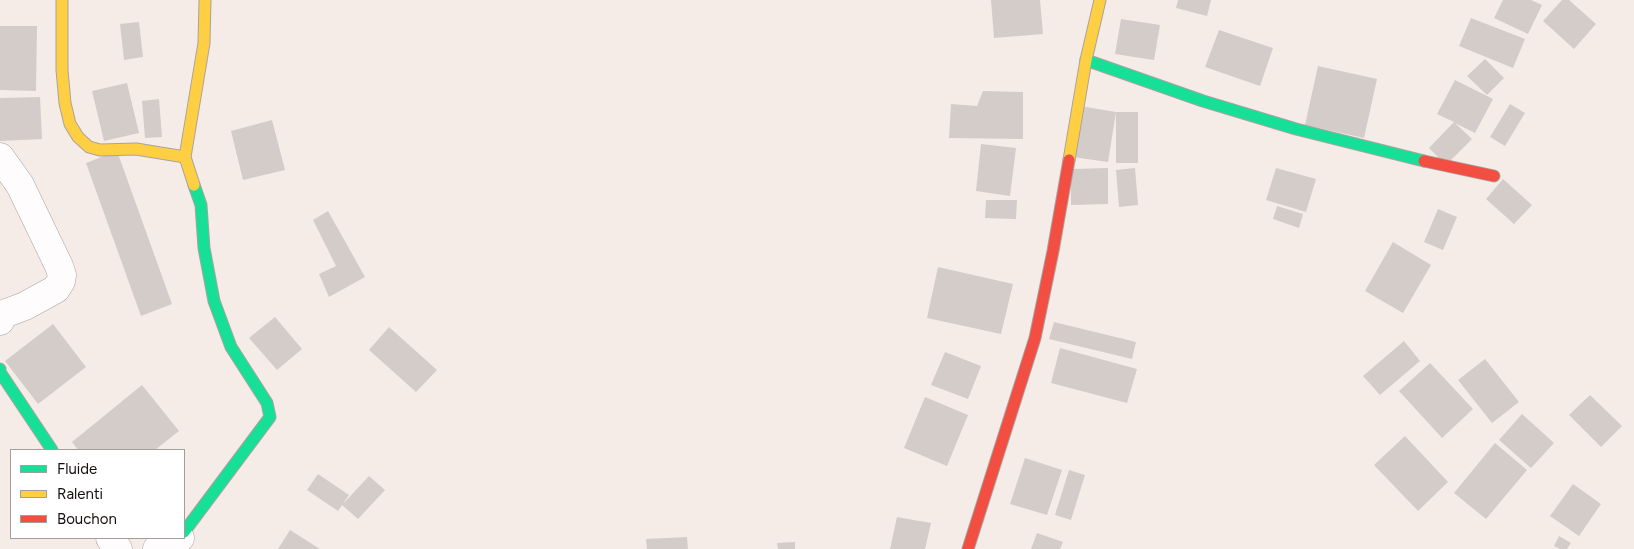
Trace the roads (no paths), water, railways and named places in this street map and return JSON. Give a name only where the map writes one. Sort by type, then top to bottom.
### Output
[{"type":"street","points":[[62,0],[62,70],[65,103],[70,124],[78,137],[89,148],[100,150],[136,149],[185,157]]},
{"type":"street","points":[[185,532],[270,417],[267,403],[231,348],[214,301],[204,248],[201,205],[185,157],[204,44],[205,0]]},
{"type":"street","points":[[968,549],[1036,338],[1086,60],[1100,0]]},
{"type":"street","points":[[1086,60],[1203,101],[1296,129],[1406,157],[1494,176]]},
{"type":"street","points":[[0,157],[20,185],[62,275],[56,289],[25,306],[4,314],[0,321]]},
{"type":"street","points":[[0,369],[0,372],[51,449]]}]
